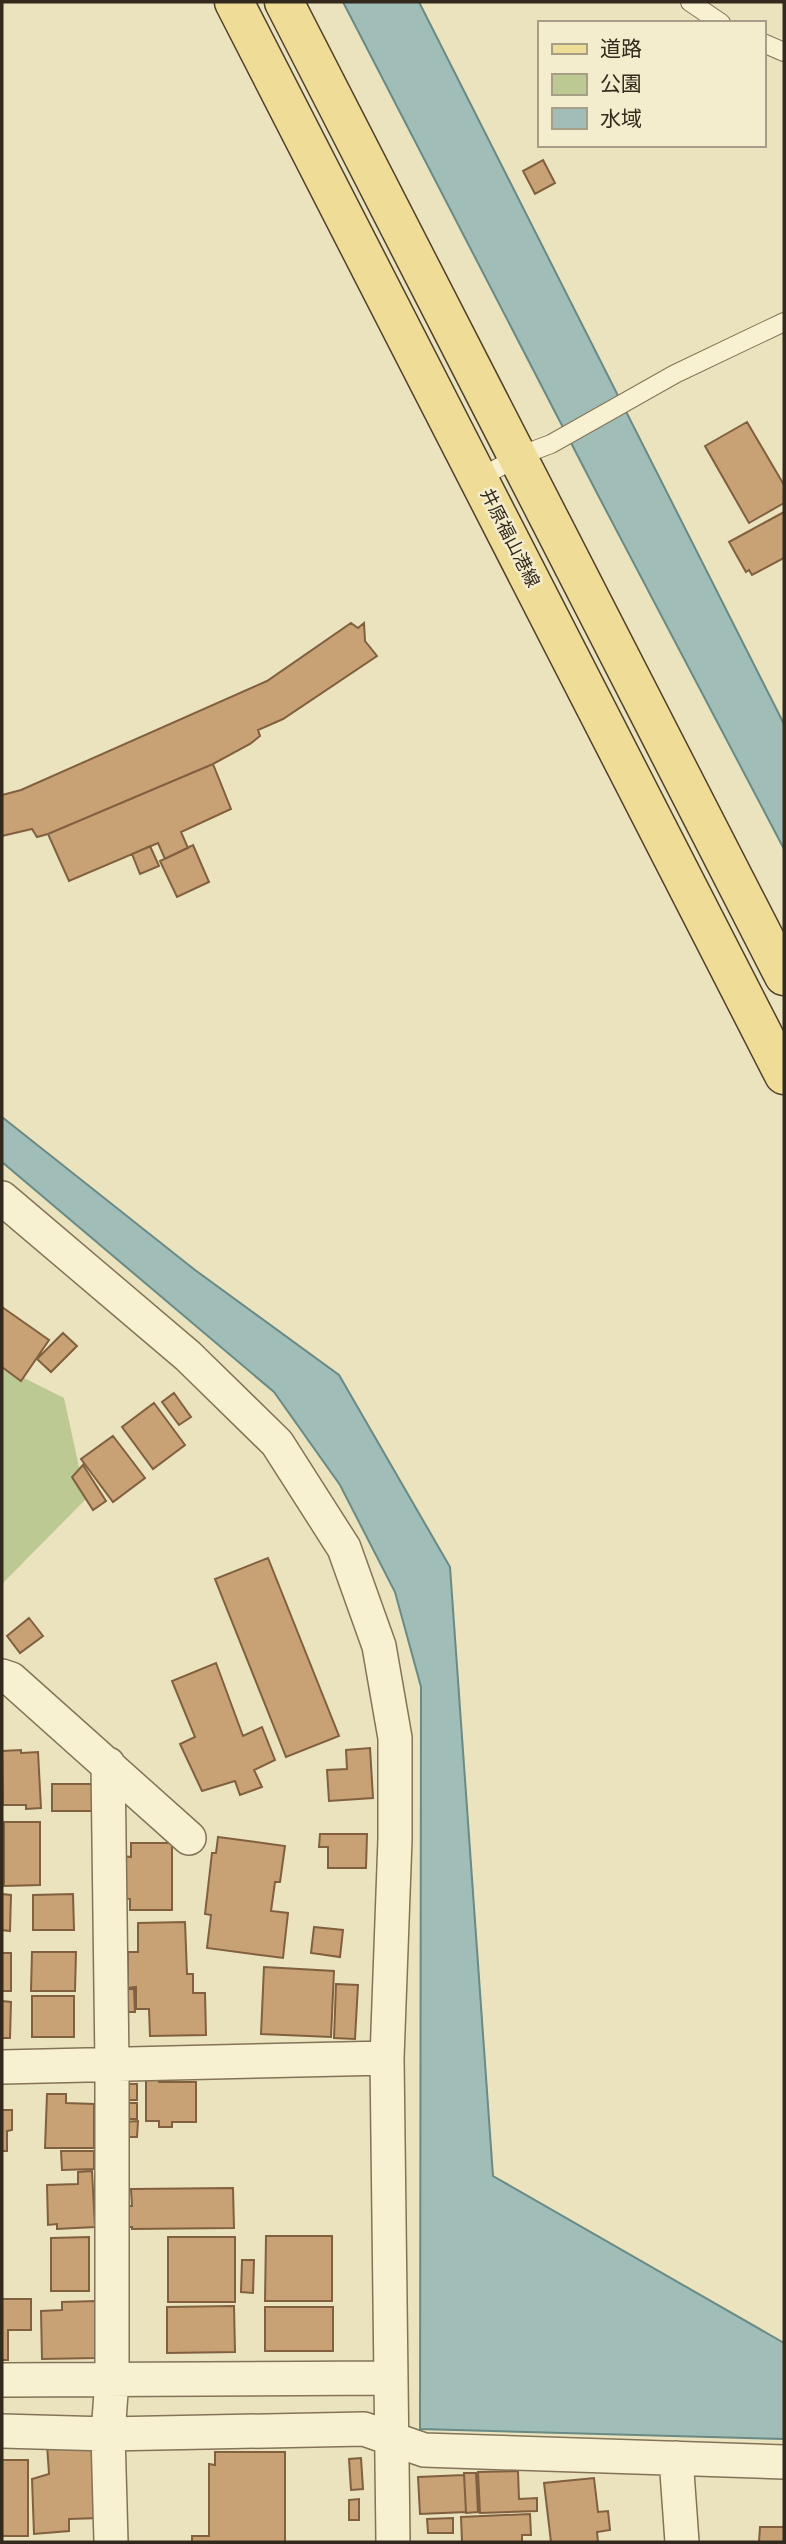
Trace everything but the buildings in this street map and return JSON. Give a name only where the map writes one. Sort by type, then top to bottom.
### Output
[{"type":"main road","name":"井原福山港線","points":[[234,2],[784,1074]]},
{"type":"main road","points":[[284,2],[535,450],[784,976]]},
{"type":"street","points":[[2,1198],[188,1356],[277,1443],[344,1548],[379,1646],[395,1738],[395,1839],[387,2057],[393,2542]]},
{"type":"street","points":[[2,1676],[11,1679],[188,1838]]},
{"type":"street","points":[[108,1764],[112,2065],[112,2379],[108,2434],[111,2542]]},
{"type":"street","points":[[2,2067],[387,2057]]},
{"type":"street","points":[[2,2380],[391,2378]]},
{"type":"street","points":[[2,2431],[108,2434],[363,2429],[424,2450],[784,2462]]},
{"type":"street","points":[[676,2458],[682,2542]]},
{"type":"lane","points":[[690,2],[718,21]]},
{"type":"lane","points":[[765,44],[784,52]]},
{"type":"lane","points":[[480,478],[675,374],[784,322]]},
{"type":"green space","points":[[2,1367],[64,1398],[86,1499],[2,1584]]},
{"type":"water","points":[[343,2],[419,2],[784,724],[784,849],[599,497]]},
{"type":"water","points":[[2,1117],[195,1270],[339,1375],[450,1567],[493,2176],[784,2343],[784,2439],[420,2429],[421,1687],[395,1592],[340,1485],[274,1392],[2,1162]]}]
